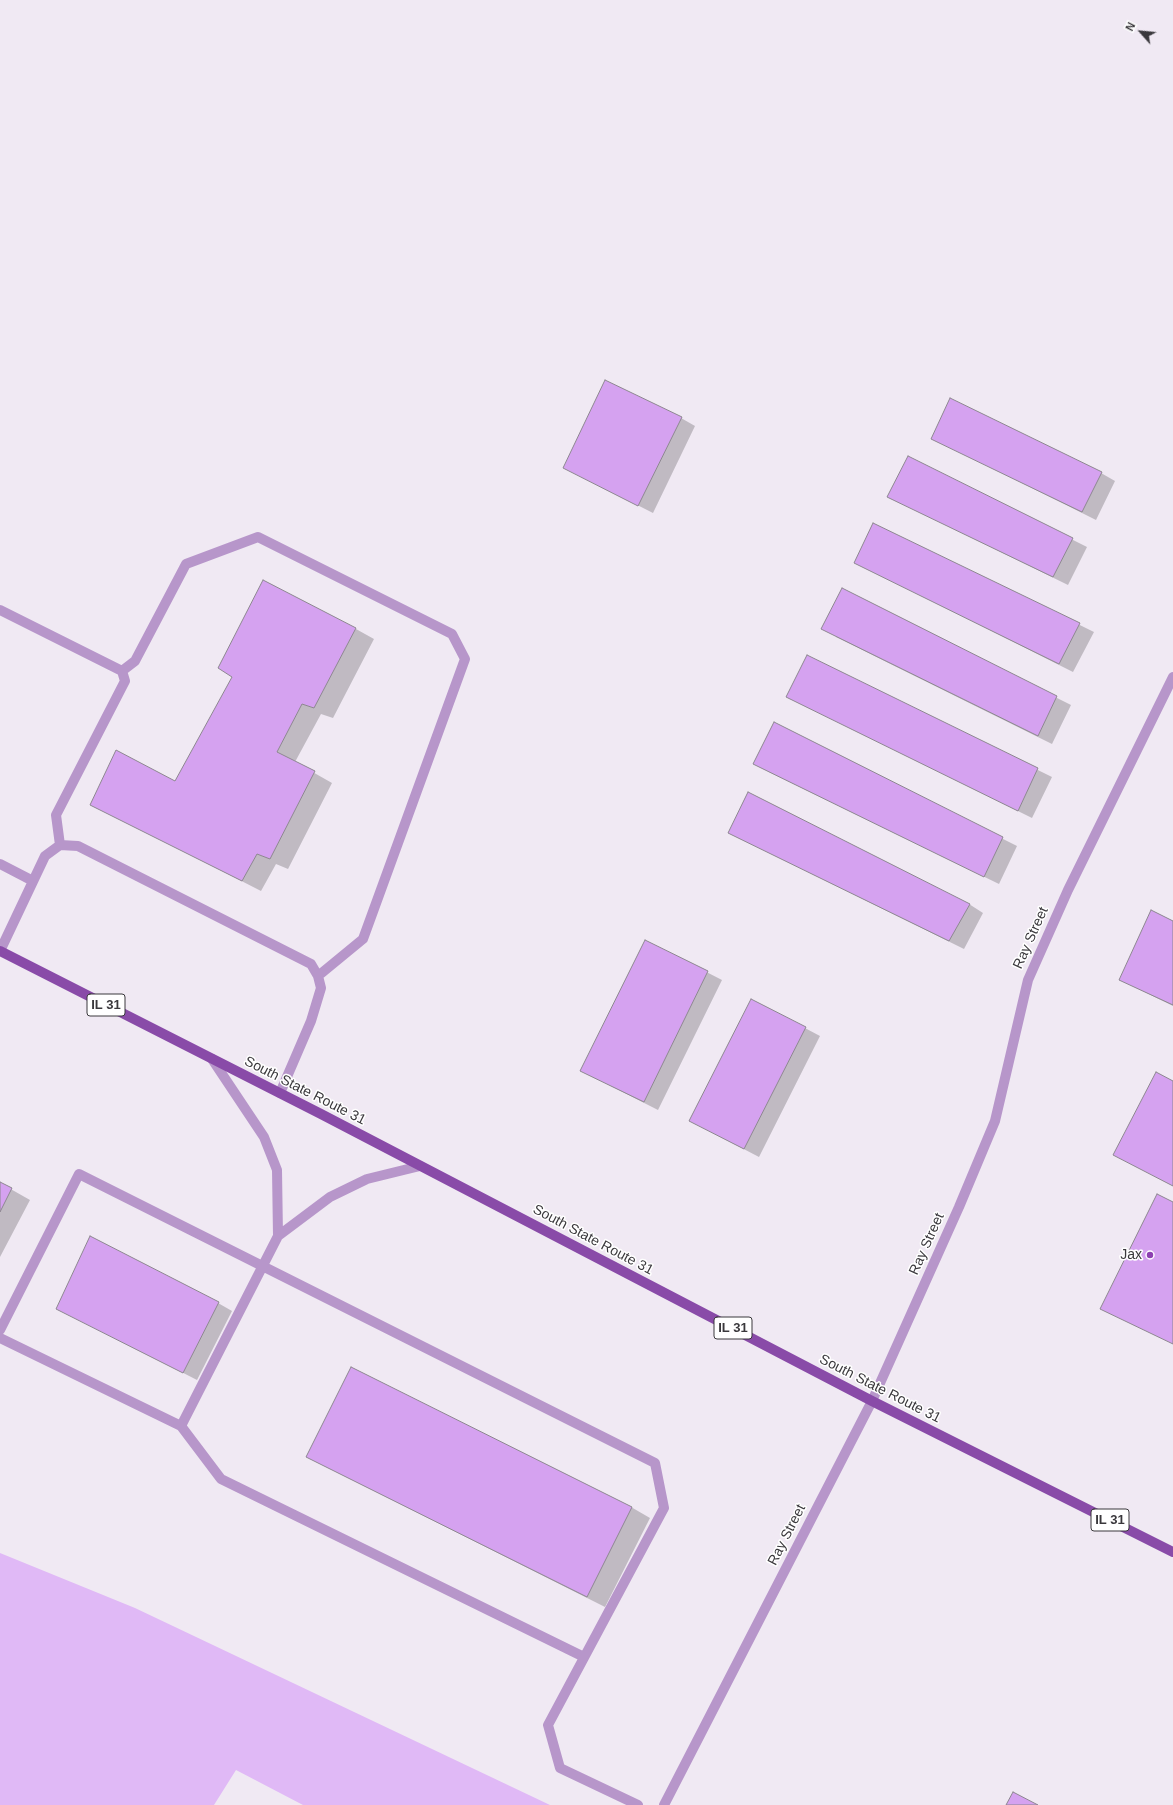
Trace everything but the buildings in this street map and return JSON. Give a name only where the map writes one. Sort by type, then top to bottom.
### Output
[{"type":"main road","name":"South State Route 31","points":[[0,951],[280,1093],[872,1401],[1173,1552]]},
{"type":"street","points":[[122,671],[135,661],[186,564],[258,537],[452,634],[465,659],[363,940],[318,976]]},
{"type":"street","points":[[0,610],[122,671],[125,681],[56,815],[60,845]]},
{"type":"street","name":"Ray Street","points":[[664,1805],[872,1401],[959,1208],[995,1121],[1028,980],[1068,890],[1173,678]]},
{"type":"street","points":[[0,951],[45,856],[60,845],[78,846],[312,964],[318,976],[321,988],[311,1021],[280,1093]]},
{"type":"street","points":[[0,864],[34,881]]},
{"type":"street","points":[[212,1059],[264,1137],[277,1170],[278,1236]]},
{"type":"street","points":[[181,1426],[278,1236],[330,1197],[367,1179],[420,1166]]},
{"type":"street","points":[[0,1330],[78,1174],[654,1463],[664,1508],[548,1725],[560,1768],[638,1805]]},
{"type":"street","points":[[0,1338],[181,1426],[221,1479],[584,1657]]},
{"type":"shaded area","points":[[0,1553],[135,1608],[550,1805],[303,1805],[236,1770],[214,1805],[0,1805]]},
{"type":"place","name":"Jax","points":[[1150,1255]]}]
